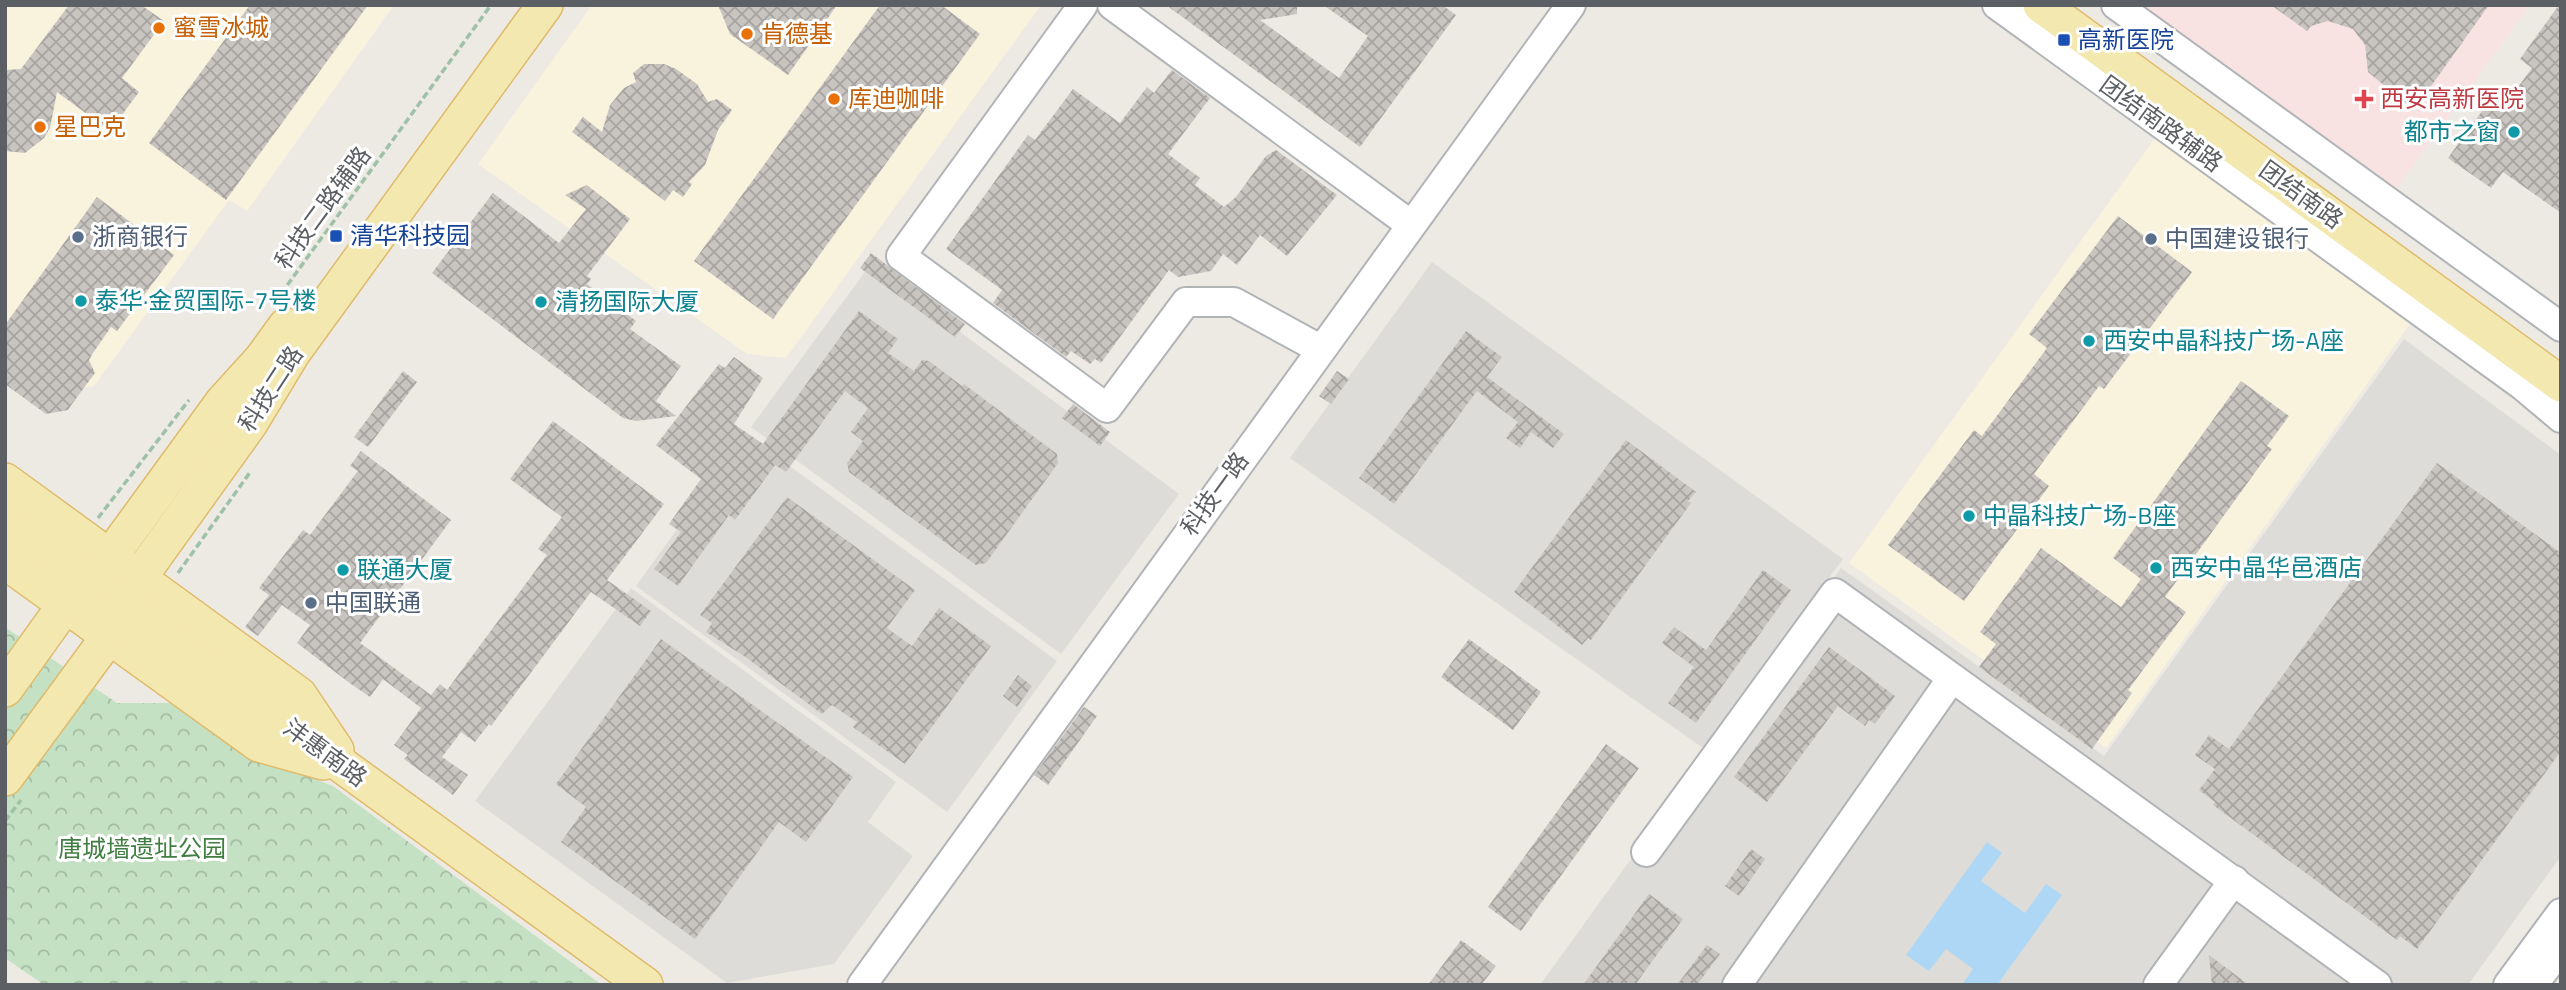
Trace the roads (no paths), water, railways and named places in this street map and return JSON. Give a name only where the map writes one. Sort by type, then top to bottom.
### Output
[{"type":"main road","name":"科技二路","points":[[5,689],[88,571],[223,402],[262,359],[518,5]]},
{"type":"main road","name":"科技二路","points":[[5,778],[250,423],[293,352],[545,5]]},
{"type":"main road","name":"团结南路","points":[[2041,5],[2561,384]]},
{"type":"main road","name":"团结南路","points":[[2075,5],[2561,358]]},
{"type":"main road","points":[[5,481],[88,571],[259,744],[349,770]]},
{"type":"main road","points":[[5,521],[88,571],[123,606],[299,695],[349,770]]},
{"type":"main road","points":[[5,561],[88,571]]},
{"type":"main road","name":"沣惠南路","points":[[349,770],[645,985]]},
{"type":"street","points":[[1083,5],[901,256],[1107,408],[1186,302],[1234,302],[1320,349]]},
{"type":"street","points":[[1112,5],[1411,225]]},
{"type":"street","name":"科技一路","points":[[862,985],[1320,349],[1572,5]]},
{"type":"street","name":"团结南路辅路","points":[[1997,5],[2523,386],[2561,418]]},
{"type":"street","points":[[2116,5],[2561,327]]},
{"type":"street","points":[[1646,852],[1835,593],[2377,985]]},
{"type":"street","points":[[1737,985],[1952,678]]},
{"type":"street","points":[[2158,985],[2234,880]]},
{"type":"street","points":[[2508,985],[2561,913]]},
{"type":"street","points":[[2533,985],[2561,948]]},
{"type":"water","points":[[1987,842],[2002,853],[1981,881],[2025,913],[2046,884],[2062,895],[1997,985],[1962,985],[1973,969],[1946,949],[1929,971],[1906,955]]},
{"type":"place","name":"蜜雪冰城","points":[[159,28]]},
{"type":"place","name":"肯德基","points":[[747,34]]},
{"type":"place","name":"高新医院","points":[[2064,40]]},
{"type":"place","name":"库迪咖啡","points":[[834,99]]},
{"type":"place","name":"西安高新医院","points":[[2364,99]]},
{"type":"place","name":"星巴克","points":[[40,127]]},
{"type":"place","name":"都市之窗","points":[[2514,132]]},
{"type":"place","name":"清华科技园","points":[[336,236]]},
{"type":"place","name":"浙商银行","points":[[78,237]]},
{"type":"place","name":"中国建设银行","points":[[2151,239]]},
{"type":"place","name":"泰华·金贸国际-7号楼","points":[[81,301]]},
{"type":"place","name":"清扬国际大厦","points":[[541,302]]},
{"type":"place","name":"西安中晶科技广场-A座","points":[[2089,341]]},
{"type":"place","name":"中晶科技广场-B座","points":[[1969,516]]},
{"type":"place","name":"西安中晶华邑酒店","points":[[2156,568]]},
{"type":"place","name":"联通大厦","points":[[343,570]]},
{"type":"place","name":"中国联通","points":[[311,603]]},
{"type":"park label","name":"唐城墙遗址公园","points":[[142,849]]}]
